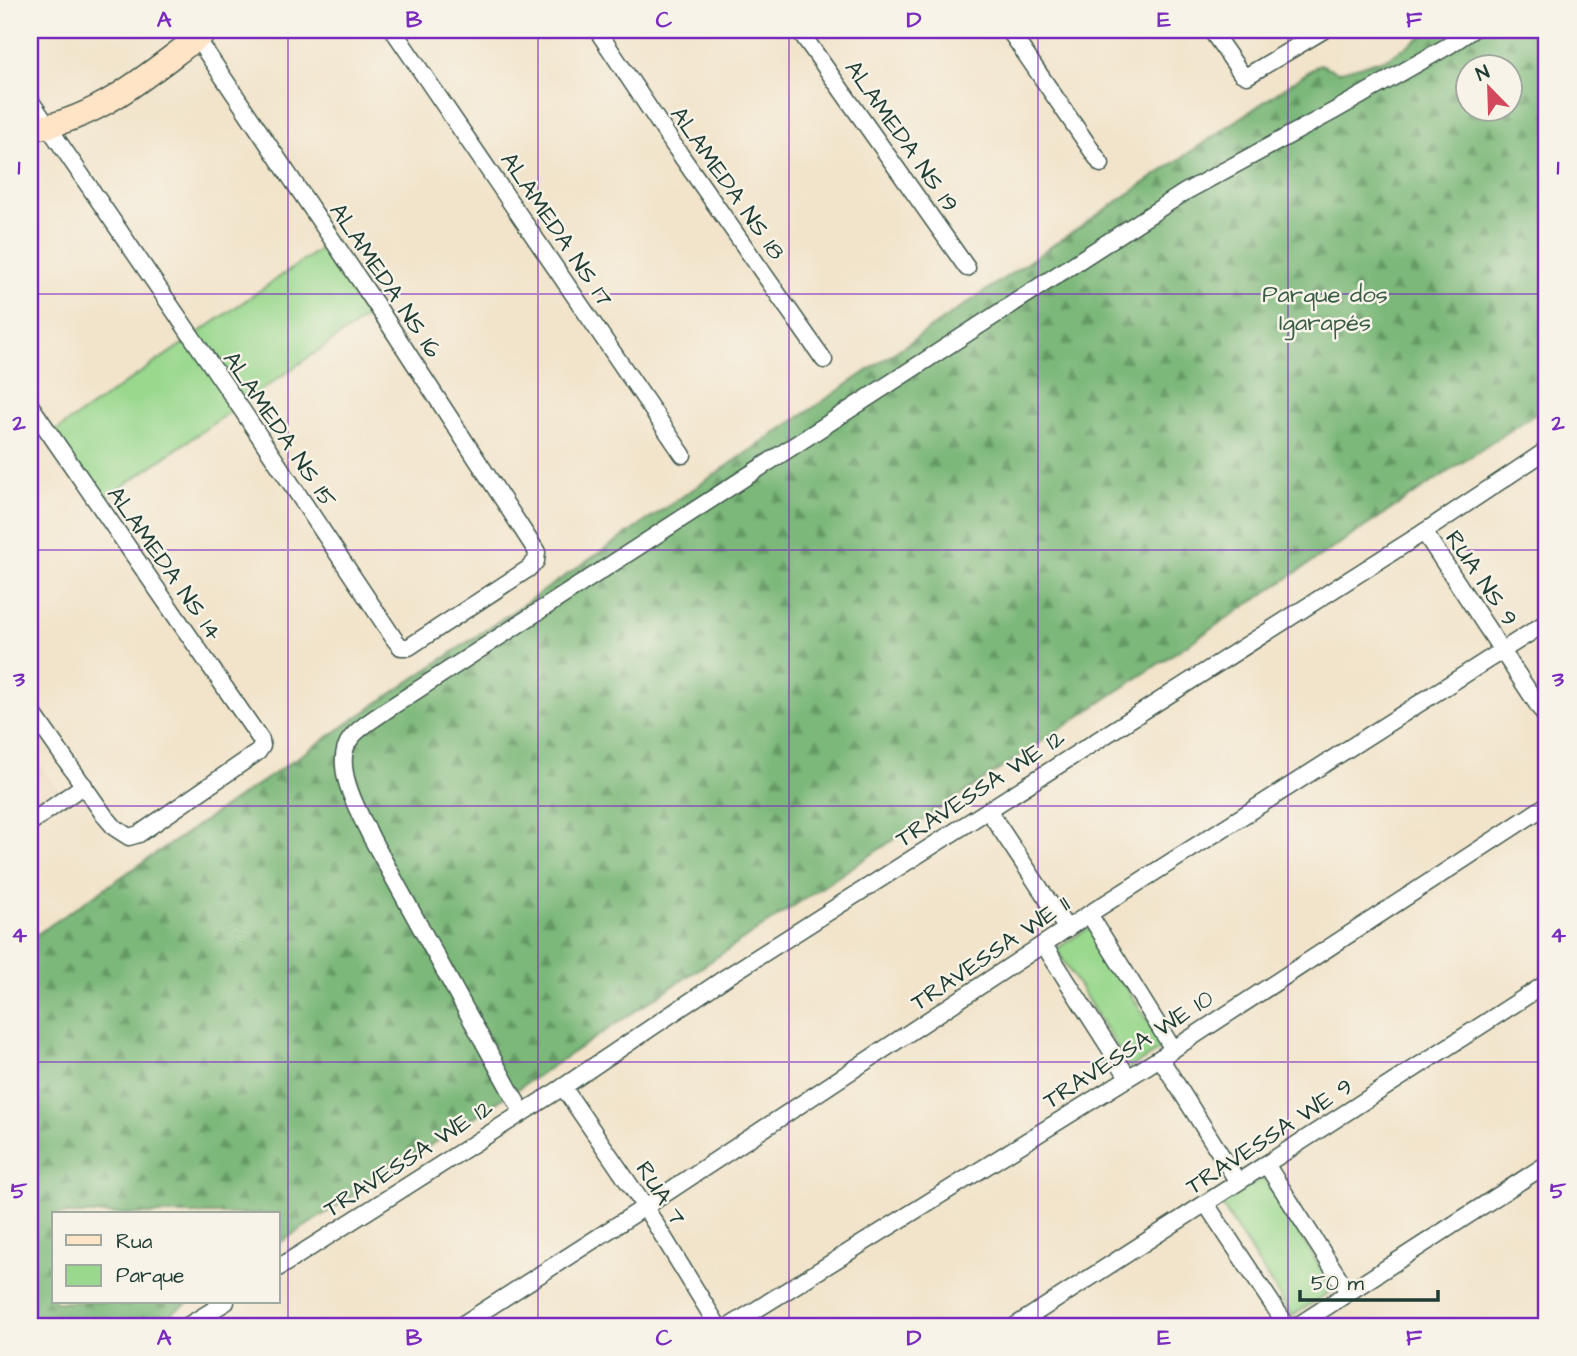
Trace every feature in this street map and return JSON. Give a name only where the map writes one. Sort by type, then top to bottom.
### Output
[{"type":"street","name":"ALAMEDA NS 17","points":[[393,30],[683,455]]},
{"type":"street","name":"ALAMEDA NS 18","points":[[597,30],[824,360]]},
{"type":"street","name":"ALAMEDA NS 19","points":[[799,30],[967,268]]},
{"type":"street","points":[[1009,30],[1101,164]]},
{"type":"street","points":[[1211,30],[1245,75],[1253,74],[1324,30]]},
{"type":"street","points":[[522,1112],[363,819],[345,777],[346,745],[353,736],[385,711],[1185,191],[1356,99],[1472,30]]},
{"type":"street","points":[[39,128],[90,112],[122,92],[199,32]]},
{"type":"street","name":"ALAMEDA NS 16","points":[[199,32],[534,546],[538,558]]},
{"type":"street","name":"ALAMEDA NS 15","points":[[30,100],[39,128],[398,644],[404,647],[415,644],[528,569],[538,558]]},
{"type":"street","name":"ALAMEDA NS 14","points":[[30,405],[261,740],[258,752],[133,837],[126,836],[115,828],[84,785]]},
{"type":"street","points":[[1424,532],[1547,450]]},
{"type":"street","name":"TRAVESSA WE 12","points":[[280,1267],[563,1087],[728,976],[1424,532]]},
{"type":"street","name":"RUA NS 9","points":[[1424,532],[1547,719]]},
{"type":"street","name":"TRAVESSA WE 11","points":[[460,1326],[1090,914],[1547,622]]},
{"type":"street","points":[[30,709],[84,785],[30,823]]},
{"type":"street","name":"TRAVESSA WE 10","points":[[730,1326],[1160,1058],[1547,805]]},
{"type":"street","points":[[988,810],[1067,929]]},
{"type":"street","points":[[1090,914],[1173,1049]]},
{"type":"street","points":[[1044,945],[1128,1077]]},
{"type":"street","name":"TRAVESSA WE 9","points":[[1015,1326],[1547,983]]},
{"type":"street","points":[[1160,1058],[1238,1182]]},
{"type":"street","name":"RUA 7","points":[[563,1087],[645,1207],[718,1326]]},
{"type":"street","points":[[1266,1164],[1348,1292]]},
{"type":"street","points":[[1297,1326],[1322,1320],[1348,1292],[1547,1164]]},
{"type":"street","points":[[1206,1204],[1287,1326]]},
{"type":"street","points":[[187,1326],[223,1304]]},
{"type":"shaded area","points":[[30,750],[61,795],[30,817]]},
{"type":"green space","name":"Parque dos Igarapés","points":[[1432,30],[1547,30],[1547,406],[548,1069],[280,1243],[280,1212],[52,1212],[52,1304],[186,1304],[151,1326],[30,1326],[30,939],[1320,64],[1338,72],[1388,58]]},
{"type":"green space","points":[[329,243],[374,312],[97,504],[50,435]]},
{"type":"green space","points":[[1089,928],[1164,1047],[1130,1068],[1056,949]]},
{"type":"green space","points":[[1263,1177],[1334,1289],[1292,1316],[1221,1204]]}]
